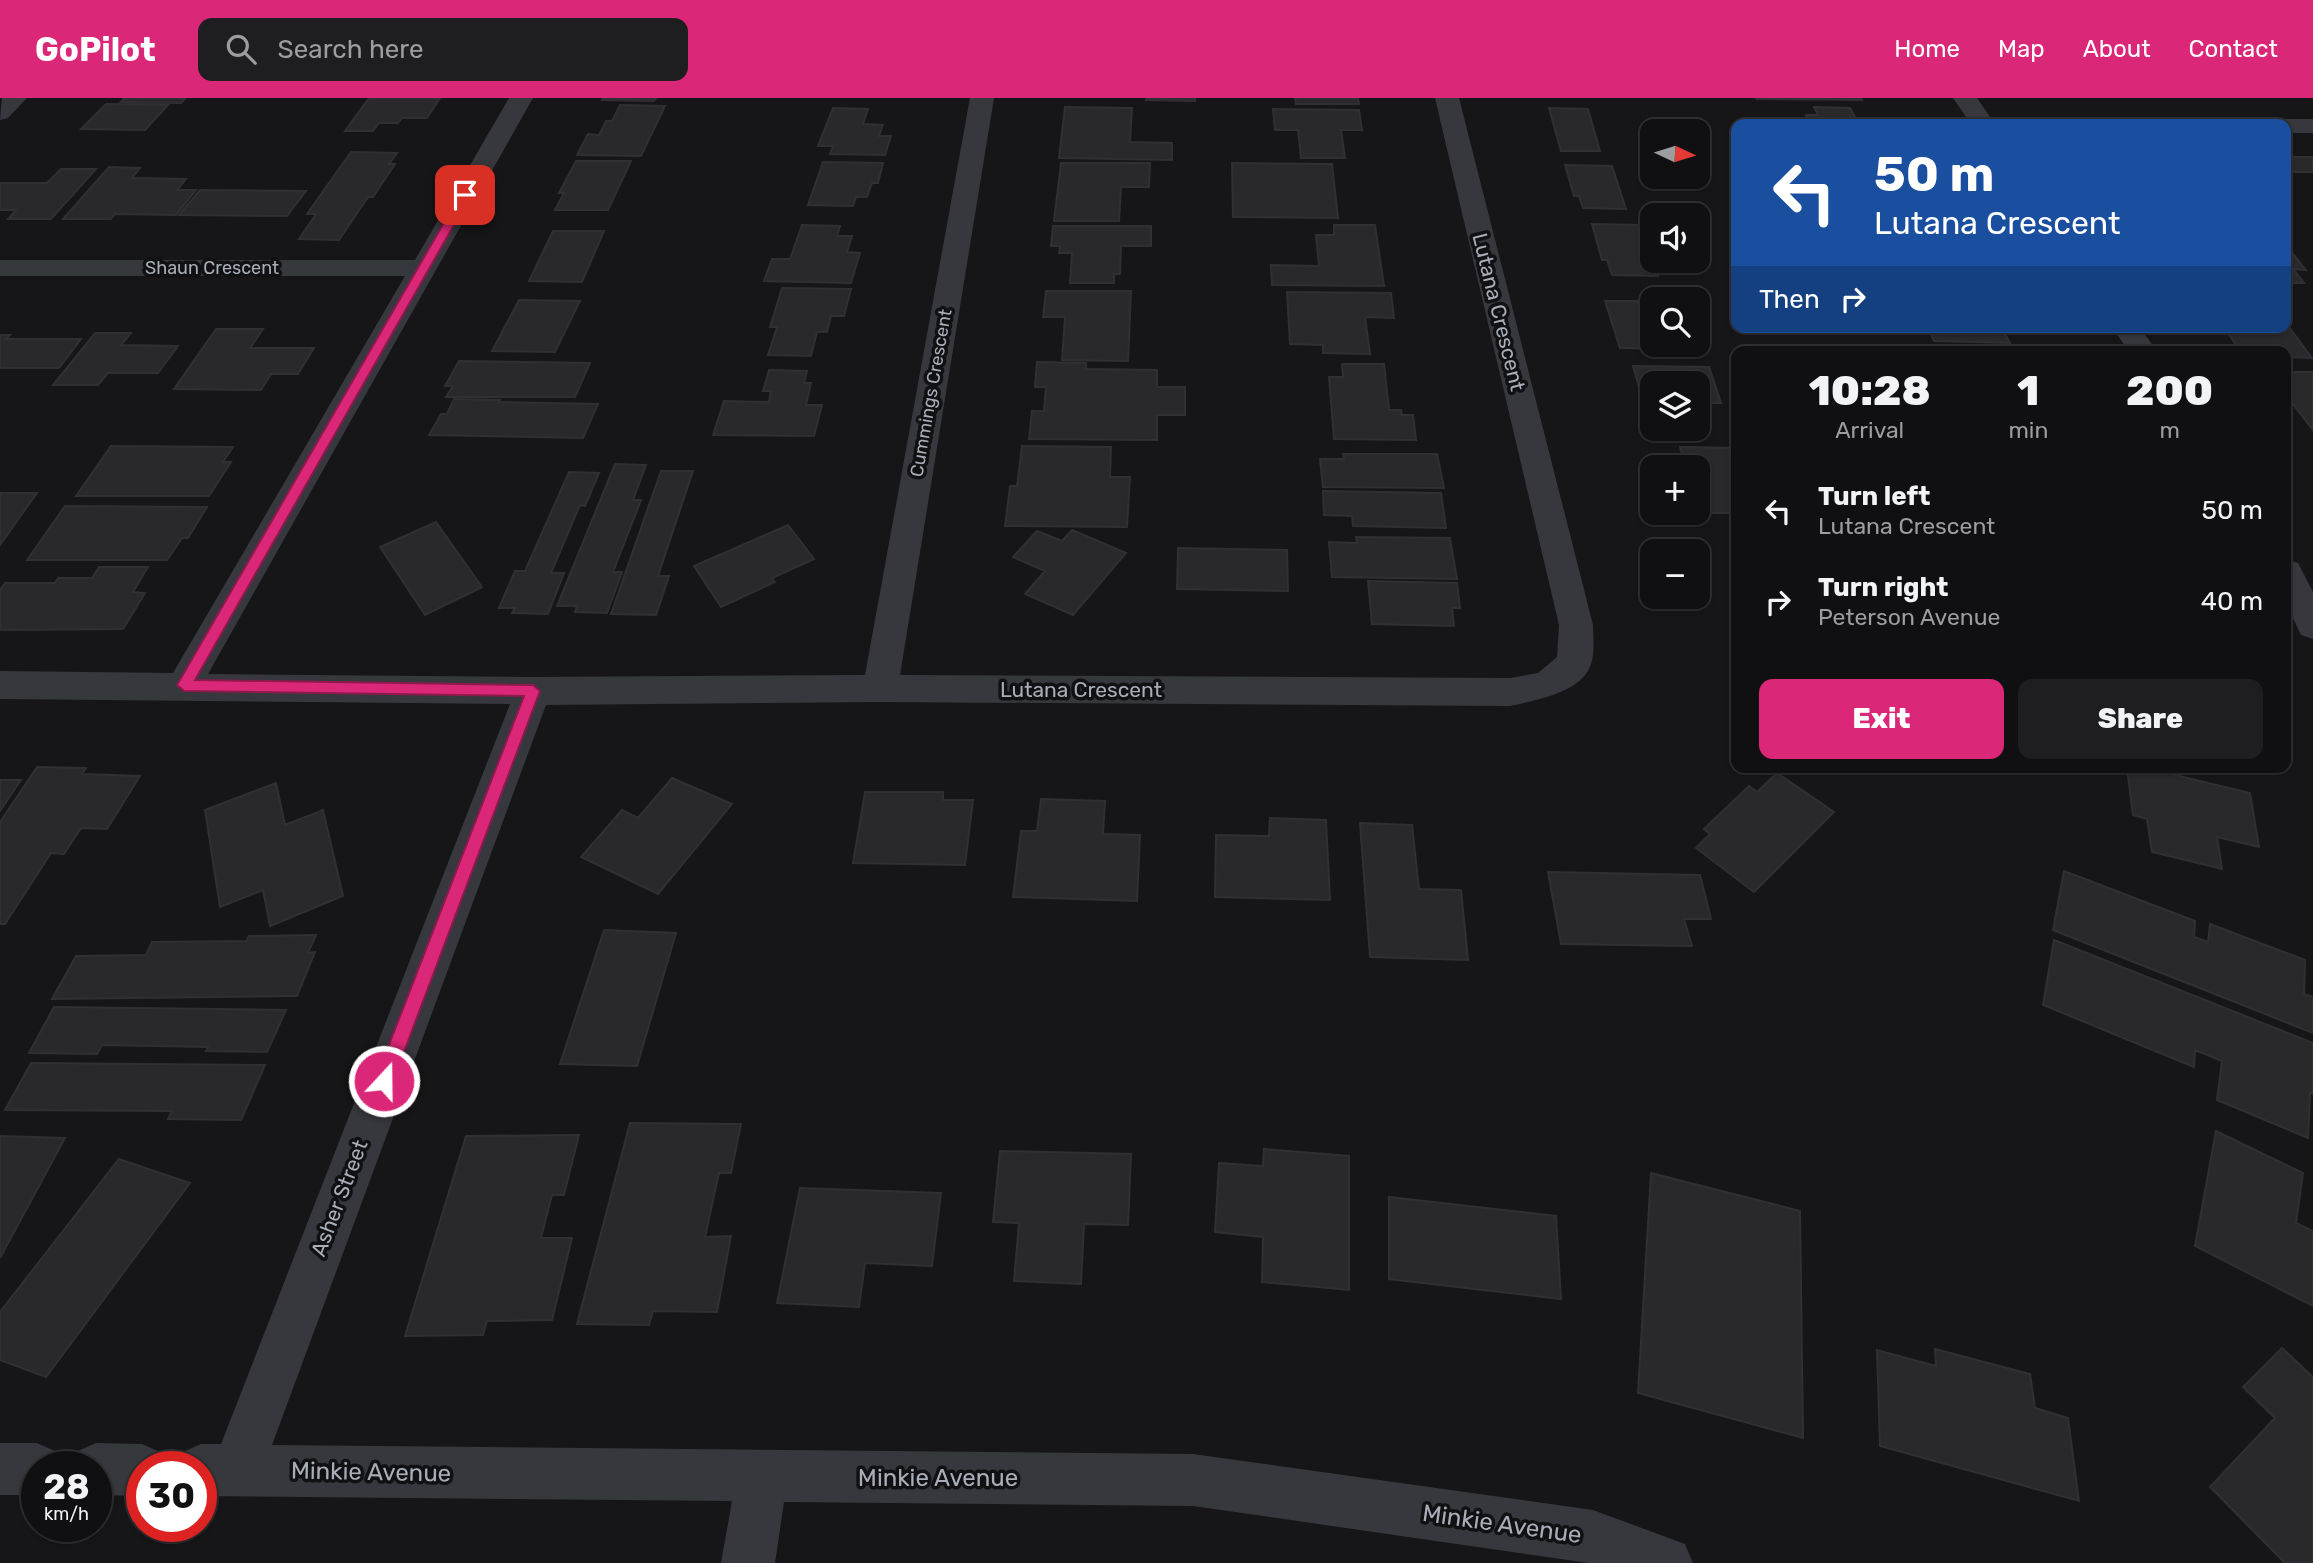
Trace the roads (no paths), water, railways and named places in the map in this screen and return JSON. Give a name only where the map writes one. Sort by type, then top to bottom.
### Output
[{"type":"street","points":[[0,113],[15,98]]},
{"type":"street","points":[[184,685],[521,98]]},
{"type":"street","name":"Cummings Crescent","points":[[880,688],[982,98]]},
{"type":"street","name":"Lutana Crescent","points":[[0,685],[533,691],[880,688],[1510,692],[1548,684],[1574,663],[1576,625],[1447,98]]},
{"type":"street","points":[[1965,98],[1980,119]]},
{"type":"street","points":[[2291,126],[2313,126]]},
{"type":"street","name":"Shaun Crescent","points":[[0,268],[424,268]]},
{"type":"street","points":[[2291,580],[2313,626]]},
{"type":"street","name":"Asher Street","points":[[218,1471],[533,691]]},
{"type":"street","points":[[0,1469],[21,1469]]},
{"type":"street","name":"Minkie Avenue","points":[[218,1471],[1193,1480],[1593,1537],[1666,1563]]},
{"type":"street","points":[[748,1563],[762,1477]]}]
